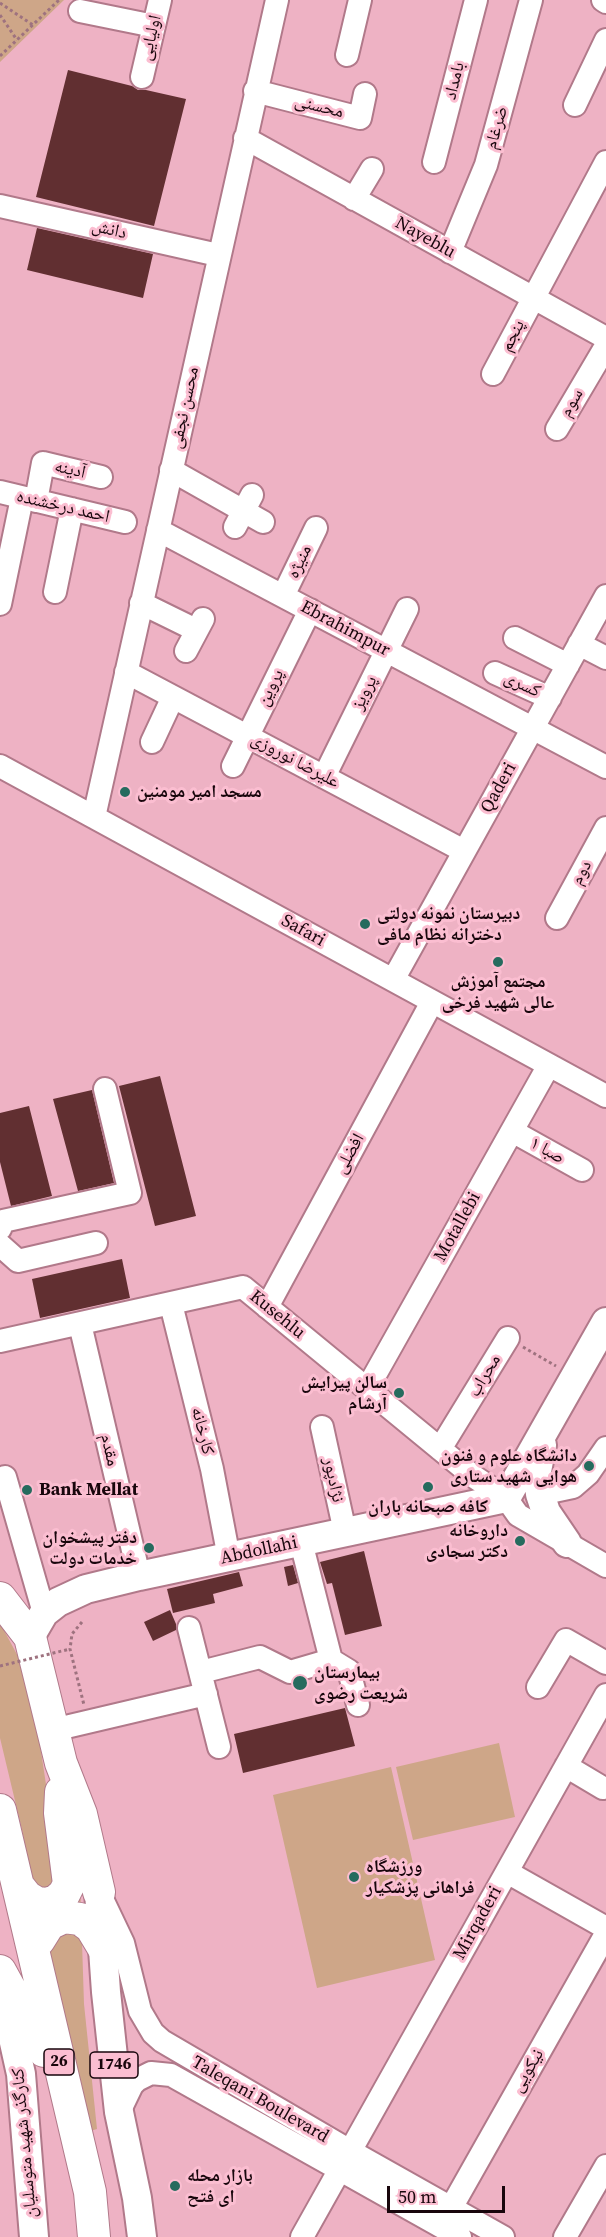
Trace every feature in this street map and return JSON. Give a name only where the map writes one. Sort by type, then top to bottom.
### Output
[{"type":"highway","points":[[0,1598],[37,1625],[53,1730],[61,1763],[81,1814],[99,1892]]},
{"type":"highway","points":[[19,1887],[27,1897],[38,1903],[46,1904],[56,1901],[64,1894],[69,1884],[60,1813],[61,1763]]},
{"type":"highway","name":"26","points":[[0,1810],[90,2192],[94,2237]]},
{"type":"highway","points":[[36,1967],[39,1939],[49,1924],[64,1917],[80,1918],[91,1927],[103,1947]]},
{"type":"highway","points":[[0,1971],[32,2028],[68,2101]]},
{"type":"main road","points":[[506,1498],[606,1322]]},
{"type":"main road","points":[[545,1430],[537,1471],[540,1494],[546,1512],[567,1543]]},
{"type":"main road","name":"Abdollahi","points":[[37,1625],[58,1602],[86,1589],[506,1498]]},
{"type":"main road","name":"1746","points":[[99,1892],[119,2112],[137,2198],[142,2237]]},
{"type":"main road","name":"کنارگذر شهید متوسلیان","points":[[0,1978],[21,2074],[34,2237]]},
{"type":"street","name":"اولیایی","points":[[142,77],[160,0]]},
{"type":"street","name":"محسن نجفی","points":[[94,817],[218,255],[277,0]]},
{"type":"street","points":[[347,55],[360,0]]},
{"type":"street","name":"بامداد","points":[[434,162],[476,0]]},
{"type":"street","name":"ضرغام","points":[[450,252],[486,165],[531,0]]},
{"type":"street","points":[[81,11],[154,26]]},
{"type":"street","points":[[575,105],[606,40]]},
{"type":"street","name":"محسنی","points":[[255,91],[360,118],[365,94]]},
{"type":"street","name":"Nayeblu","points":[[245,138],[606,338]]},
{"type":"street","name":"پنجم","points":[[493,374],[606,162]]},
{"type":"street","points":[[354,199],[372,169]]},
{"type":"street","name":"دانش","points":[[0,206],[218,255]]},
{"type":"street","name":"سوم","points":[[557,429],[606,346]]},
{"type":"street","name":"آدینه","points":[[19,497],[43,463],[101,477]]},
{"type":"street","points":[[171,470],[263,522]]},
{"type":"street","points":[[0,604],[19,497]]},
{"type":"street","name":"احمد درخشنده","points":[[19,497],[125,522]]},
{"type":"street","points":[[56,592],[72,509]]},
{"type":"street","name":"منیژه","points":[[284,596],[316,528]]},
{"type":"street","name":"Ebrahimpur","points":[[158,530],[606,767]]},
{"type":"street","name":"Qaderi","points":[[393,980],[606,596]]},
{"type":"street","points":[[141,603],[186,622],[186,651]]},
{"type":"street","name":"پرویز","points":[[324,777],[406,609]]},
{"type":"street","name":"پروین","points":[[233,766],[310,610]]},
{"type":"street","points":[[515,638],[568,665]]},
{"type":"street","points":[[579,644],[606,658]]},
{"type":"street","name":"علیرضا نوروزی","points":[[126,672],[464,851]]},
{"type":"street","name":"کسری","points":[[495,673],[549,698]]},
{"type":"street","points":[[152,742],[173,697]]},
{"type":"street","name":"Safari","points":[[0,766],[549,1065],[603,1089]]},
{"type":"street","name":"دوم","points":[[557,918],[606,828]]},
{"type":"street","name":"افضلی","points":[[267,1307],[432,1002]]},
{"type":"street","name":"Motallebi","points":[[367,1389],[549,1065]]},
{"type":"street","points":[[0,1229],[3,1221],[130,1193],[105,1089]]},
{"type":"street","name":"صبا ۱","points":[[512,1131],[582,1170]]},
{"type":"street","points":[[0,1245],[18,1261],[96,1243]]},
{"type":"street","name":"Kusehlu","points":[[0,1341],[243,1287],[473,1476],[506,1498],[518,1515],[606,1566]]},
{"type":"street","name":"کارخانه","points":[[171,1304],[212,1469],[229,1558]]},
{"type":"street","name":"مقدم","points":[[80,1324],[139,1576]]},
{"type":"street","name":"محراب","points":[[440,1449],[508,1338]]},
{"type":"street","name":"نژادپور","points":[[322,1427],[345,1532]]},
{"type":"street","points":[[540,1494],[573,1487],[588,1474],[606,1449]]},
{"type":"street","points":[[5,1477],[37,1625]]},
{"type":"street","points":[[301,1542],[331,1660],[349,1671],[358,1705]]},
{"type":"street","points":[[189,1628],[219,1747]]},
{"type":"street","points":[[538,1687],[566,1640],[606,1663]]},
{"type":"street","points":[[201,1672],[260,1657],[290,1672],[331,1660]]},
{"type":"street","points":[[53,1730],[206,1694]]},
{"type":"street","name":"Mirqaderi","points":[[302,2237],[566,1766],[597,1729],[606,1695]]},
{"type":"street","points":[[566,1766],[603,1788]]},
{"type":"street","points":[[507,1872],[606,1929]]},
{"type":"street","name":"Taleqani Boulevard","points":[[99,1892],[123,1943],[140,2011],[153,2033],[175,2050],[460,2237]]},
{"type":"street","name":"نیکویی","points":[[451,2208],[606,1934]]},
{"type":"street","name":"Taleqani Boulevard","points":[[119,2112],[132,2085],[137,2080],[151,2073],[165,2073],[345,2161],[451,2208],[503,2237]]},
{"type":"street","points":[[565,2237],[606,2166]]},
{"type":"path","points":[[0,56],[59,0]]},
{"type":"path","points":[[0,3],[33,25]]},
{"type":"path","points":[[0,15],[18,40]]},
{"type":"path","name":"محراب","points":[[508,1338],[575,1377]]},
{"type":"path","points":[[82,1622],[72,1634],[70,1650],[88,1721]]},
{"type":"path","points":[[0,1666],[70,1650]]},
{"type":"shaded area","points":[[0,0],[64,0],[0,62]]},
{"type":"shaded area","points":[[0,1623],[20,1660],[37,1725],[52,1824],[57,1891],[34,1888],[0,1738]]},
{"type":"shaded area","points":[[499,1743],[515,1817],[413,1840],[396,1767]]},
{"type":"shaded area","name":"ورزشگاه فراهانی پزشکیار","points":[[391,1767],[435,1960],[317,1988],[273,1795]]},
{"type":"shaded area","points":[[80,1880],[84,2004],[97,2129],[87,2132],[33,1906]]},
{"type":"building","points":[[68,70],[132,86],[138,90],[186,99],[154,226],[36,197]]},
{"type":"building","points":[[37,228],[153,254],[143,298],[27,270]]},
{"type":"building","points":[[160,1076],[196,1216],[155,1226],[119,1086]]},
{"type":"building","points":[[92,1090],[114,1183],[78,1191],[53,1099]]},
{"type":"building","points":[[29,1106],[52,1196],[11,1206],[0,1162],[0,1113]]},
{"type":"building","points":[[122,1259],[130,1298],[40,1318],[32,1279]]},
{"type":"building","points":[[364,1551],[382,1626],[345,1635],[332,1583],[327,1584],[320,1562]]},
{"type":"building","points":[[293,1565],[298,1583],[288,1586],[284,1567]]},
{"type":"building","points":[[239,1572],[243,1586],[213,1594],[215,1603],[173,1613],[167,1589]]},
{"type":"building","points":[[170,1610],[176,1630],[153,1641],[144,1622]]},
{"type":"building","points":[[345,1708],[355,1746],[243,1773],[234,1734]]},
{"type":"place","name":"مسجد امیر مومنین","points":[[125,792]]},
{"type":"place","name":"دبیرستان نمونه دولتی دخترانه نظام مافی","points":[[365,924]]},
{"type":"place","name":"مجتمع آموزش عالی شهید فرخی","points":[[498,962]]},
{"type":"place","name":"سالن پیرایش آرشام","points":[[399,1393]]},
{"type":"place","name":"دانشگاه علوم و فنون هوایی شهید ستاری","points":[[589,1466]]},
{"type":"place","name":"کافه صبحانه باران","points":[[428,1487]]},
{"type":"place","name":"Bank Mellat","points":[[27,1490]]},
{"type":"place","name":"داروخانه دکتر سجادی","points":[[520,1541]]},
{"type":"place","name":"دفتر پیشخوان خدمات دولت","points":[[149,1548]]},
{"type":"place","name":"بیمارستان شریعت رضوی","points":[[300,1683]]},
{"type":"place","name":"ورزشگاه فراهانی پزشکیار","points":[[354,1877]]},
{"type":"place","name":"بازار محله ای فتح","points":[[175,2186]]}]
